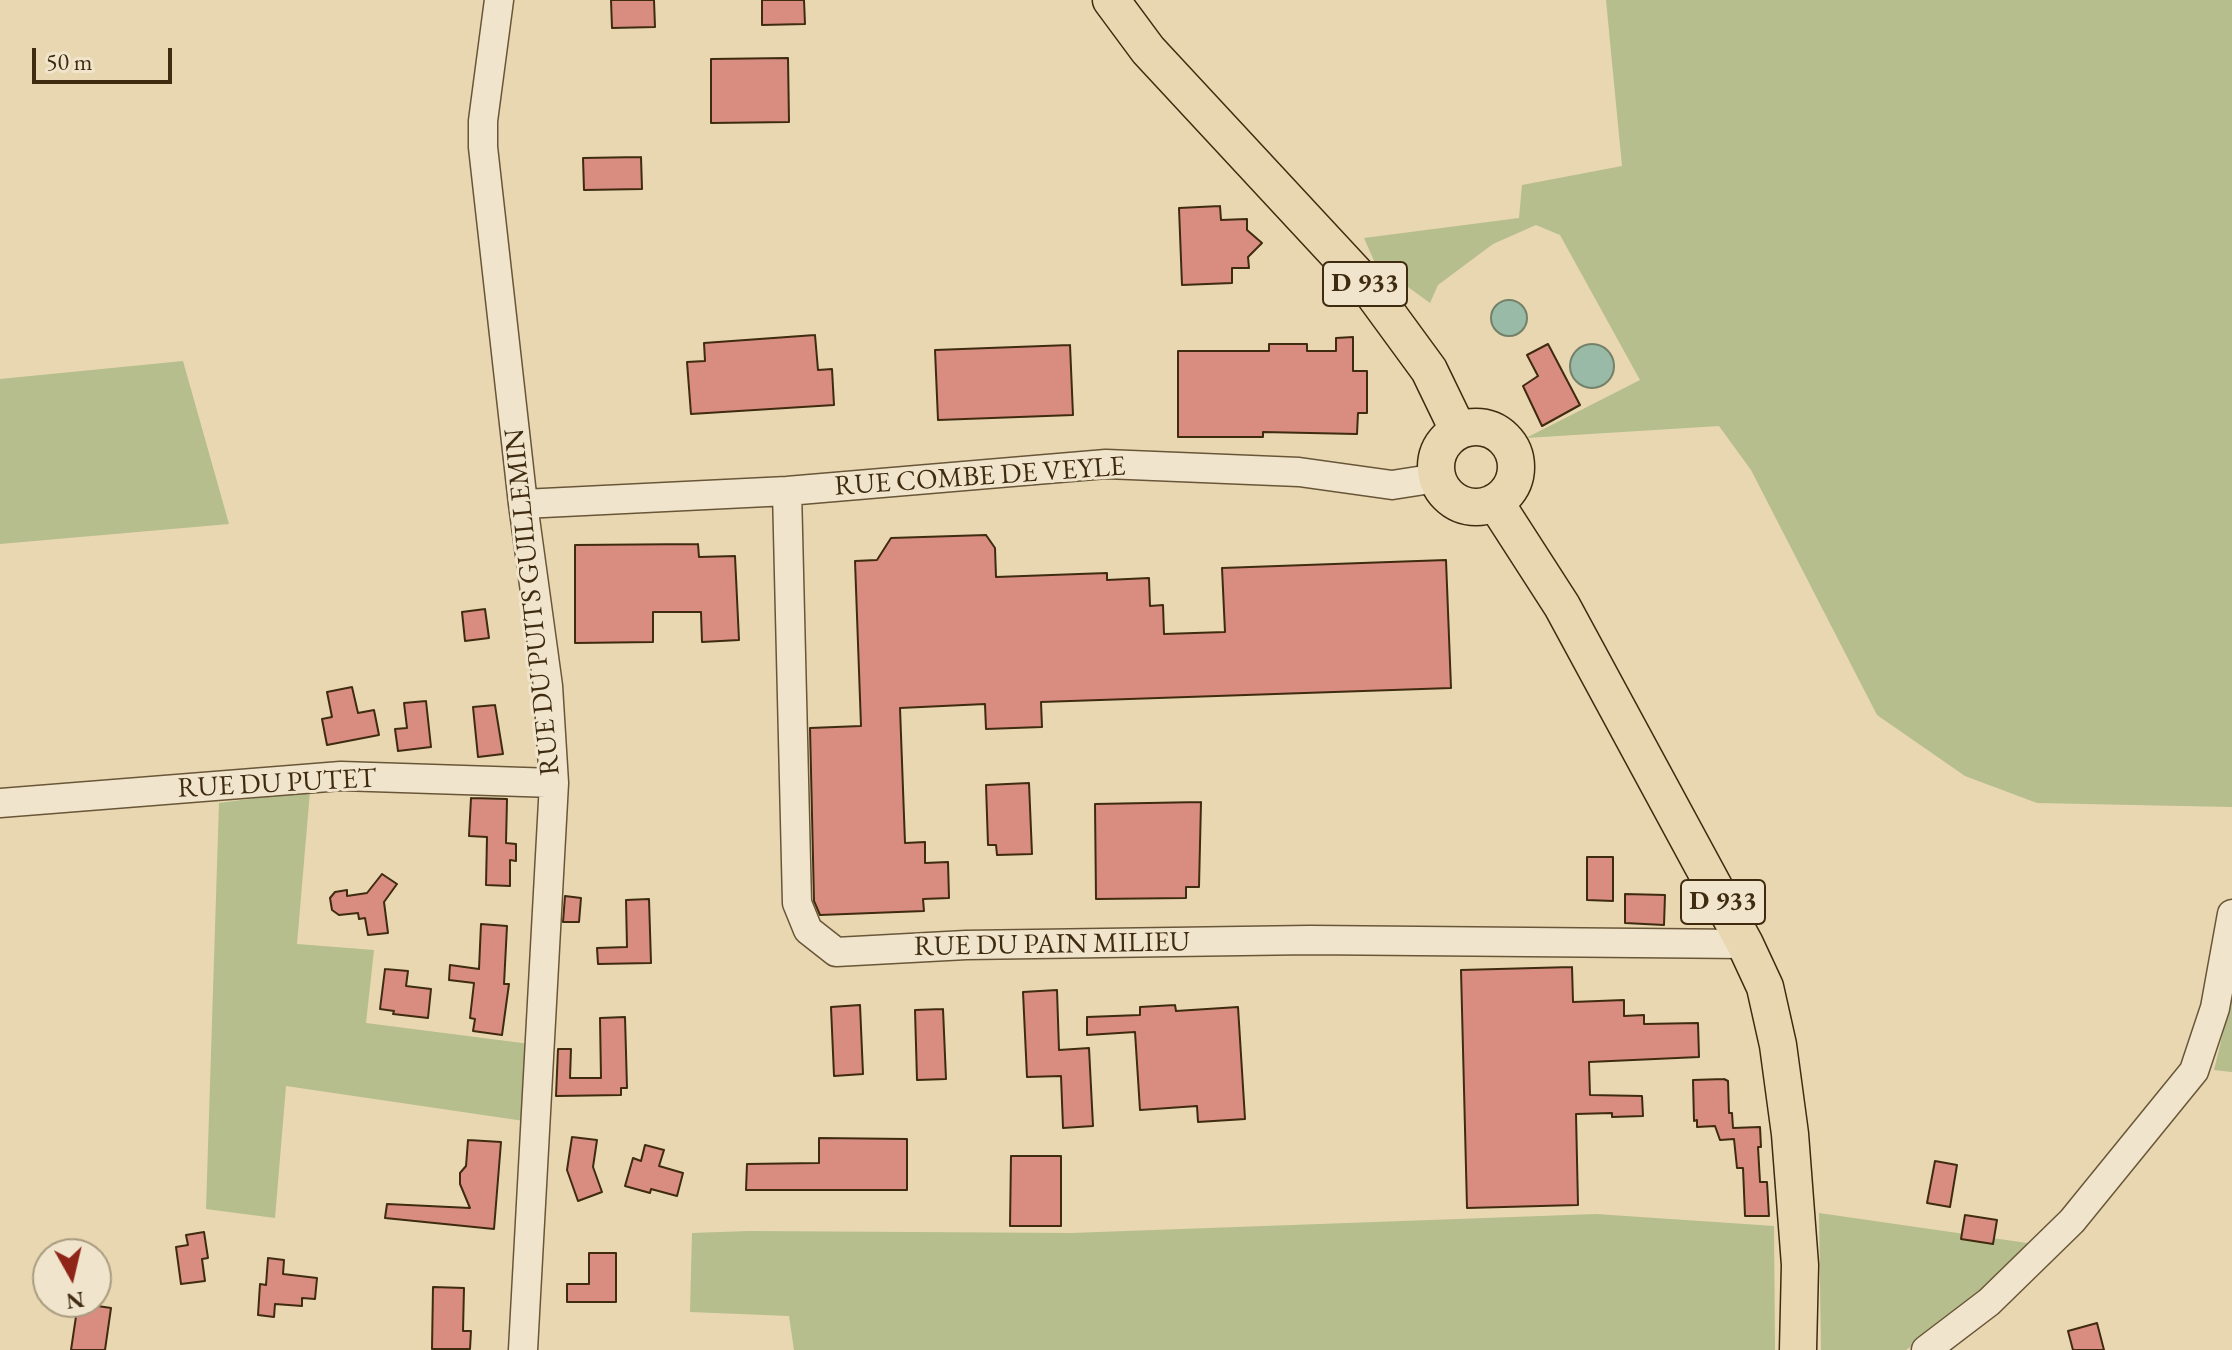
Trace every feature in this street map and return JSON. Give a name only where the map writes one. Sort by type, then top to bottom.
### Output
[{"type":"main road","name":"D 933","points":[[1111,0],[1148,50],[1369,288],[1429,370],[1458,430]]},
{"type":"main road","points":[[1484,427],[1497,432],[1514,453],[1517,467],[1514,481],[1495,502],[1480,507],[1466,506],[1453,500],[1443,490],[1435,464],[1446,439],[1458,430],[1484,427]]},
{"type":"main road","name":"D 933","points":[[1495,502],[1562,606],[1745,944],[1765,987],[1778,1045],[1786,1105],[1800,1265],[1798,1350]]},
{"type":"street","name":"RUE DU PUITS GUILLEMIN","points":[[499,0],[483,121],[483,147],[523,504],[548,686],[554,783],[523,1350]]},
{"type":"street","name":"RUE COMBE DE VEYLE","points":[[523,504],[787,491],[1106,464],[1299,472],[1392,485],[1437,478]]},
{"type":"street","name":"RUE DU PAIN MILIEU","points":[[787,491],[797,903],[808,930],[836,952],[966,945],[1310,940],[1745,944]]},
{"type":"street","name":"RUE DU PUTET","points":[[0,803],[341,776],[554,783]]},
{"type":"street","points":[[1926,1350],[1989,1302],[2072,1221],[2194,1071],[2215,1008],[2232,914]]},
{"type":"shaded area","points":[[1606,0],[2232,0],[2232,807],[2037,803],[1965,776],[1877,715],[1751,470],[1719,426],[1526,438],[1640,380],[1560,235],[1536,225],[1493,244],[1438,285],[1430,303],[1375,263],[1364,238],[1519,218],[1522,185],[1622,166]]},
{"type":"shaded area","points":[[1509,300],[1522,305],[1527,318],[1522,331],[1509,336],[1496,331],[1491,318],[1496,305]]},
{"type":"shaded area","points":[[1592,344],[1607,351],[1614,366],[1607,381],[1592,388],[1577,381],[1570,366],[1577,351]]},
{"type":"shaded area","points":[[183,361],[229,524],[0,544],[0,379]]},
{"type":"shaded area","points":[[310,791],[297,944],[374,950],[366,1023],[530,1044],[524,1121],[286,1086],[275,1218],[206,1209],[219,803]]},
{"type":"shaded area","points":[[2232,996],[2232,1072],[2214,1070]]},
{"type":"shaded area","points":[[1819,1213],[2034,1244],[1941,1325],[1906,1350],[1821,1350]]},
{"type":"shaded area","points":[[1596,1214],[1774,1226],[1775,1350],[794,1350],[789,1316],[690,1312],[692,1233],[1071,1233]]},
{"type":"building","points":[[611,0],[654,0],[655,27],[612,28]]},
{"type":"building","points":[[762,0],[804,0],[805,24],[762,25]]},
{"type":"building","points":[[788,58],[789,122],[711,123],[711,59]]},
{"type":"building","points":[[641,157],[642,189],[584,190],[583,158]]},
{"type":"building","points":[[1220,206],[1221,220],[1247,219],[1247,230],[1262,243],[1248,257],[1249,268],[1232,268],[1232,283],[1182,285],[1179,208]]},
{"type":"building","points":[[815,335],[818,370],[832,369],[834,405],[691,414],[687,362],[705,361],[704,343]]},
{"type":"building","points":[[1353,337],[1353,371],[1367,371],[1367,413],[1358,413],[1357,434],[1263,432],[1263,437],[1178,437],[1178,351],[1269,351],[1269,344],[1307,344],[1307,351],[1336,351],[1336,338]]},
{"type":"building","points":[[1548,344],[1580,405],[1542,426],[1523,386],[1538,376],[1527,355]]},
{"type":"building","points":[[1070,345],[1073,415],[938,420],[935,350]]},
{"type":"building","points":[[986,535],[995,548],[996,577],[1107,573],[1107,580],[1149,578],[1150,606],[1163,605],[1164,634],[1225,632],[1222,568],[1446,560],[1451,688],[1041,702],[1042,727],[986,729],[985,704],[900,708],[905,843],[925,842],[925,863],[948,862],[949,898],[923,899],[924,911],[820,915],[814,901],[810,728],[861,726],[855,561],[877,560],[891,538]]},
{"type":"building","points":[[698,544],[699,557],[735,556],[739,640],[702,642],[701,612],[653,612],[653,642],[575,643],[575,545]]},
{"type":"building","points":[[485,609],[489,638],[465,641],[462,612]]},
{"type":"building","points":[[352,687],[358,713],[374,710],[379,735],[327,745],[322,719],[332,717],[327,692]]},
{"type":"building","points":[[426,701],[431,747],[398,751],[395,729],[407,728],[404,703]]},
{"type":"building","points":[[495,705],[503,754],[478,757],[473,707]]},
{"type":"building","points":[[1029,783],[1032,854],[997,855],[996,845],[988,845],[986,785]]},
{"type":"building","points":[[471,798],[507,799],[506,843],[516,844],[516,861],[510,860],[510,886],[486,885],[487,837],[469,836]]},
{"type":"building","points":[[1201,802],[1199,887],[1186,887],[1186,898],[1096,899],[1095,804]]},
{"type":"building","points":[[1587,857],[1613,857],[1613,901],[1587,900]]},
{"type":"building","points":[[382,874],[397,884],[384,902],[388,933],[368,935],[365,918],[359,919],[358,913],[339,915],[332,910],[330,898],[335,892],[347,890],[347,896],[367,893]]},
{"type":"building","points":[[1625,894],[1665,895],[1664,925],[1625,923]]},
{"type":"building","points":[[565,896],[581,898],[579,922],[563,922]]},
{"type":"building","points":[[649,899],[651,963],[598,964],[597,948],[627,947],[626,900]]},
{"type":"building","points":[[481,924],[507,926],[504,984],[509,984],[502,1035],[473,1031],[475,1019],[470,1018],[474,983],[449,980],[450,965],[479,969]]},
{"type":"building","points":[[1572,967],[1573,1002],[1624,1000],[1624,1016],[1644,1015],[1644,1024],[1698,1023],[1699,1057],[1589,1062],[1590,1095],[1642,1096],[1643,1116],[1576,1114],[1578,1205],[1467,1208],[1461,970]]},
{"type":"building","points":[[385,969],[408,971],[406,986],[431,989],[428,1018],[393,1014],[394,1011],[380,1009]]},
{"type":"building","points":[[1057,990],[1059,1050],[1089,1048],[1093,1126],[1063,1128],[1061,1076],[1027,1077],[1023,992]]},
{"type":"building","points":[[860,1005],[863,1074],[834,1076],[831,1007]]},
{"type":"building","points":[[1175,1005],[1176,1011],[1238,1007],[1245,1119],[1198,1122],[1197,1106],[1140,1110],[1135,1032],[1087,1035],[1087,1017],[1140,1015],[1140,1007]]},
{"type":"building","points":[[943,1009],[946,1079],[917,1080],[915,1010]]},
{"type":"building","points":[[625,1017],[627,1088],[621,1088],[621,1095],[556,1096],[558,1049],[571,1049],[570,1078],[601,1078],[600,1018]]},
{"type":"building","points":[[1693,1080],[1728,1081],[1733,1128],[1760,1127],[1760,1182],[1767,1182],[1769,1216],[1745,1216],[1743,1168],[1737,1168],[1734,1139],[1720,1140],[1715,1126],[1697,1127],[1697,1120],[1694,1121]]},
{"type":"building","points":[[572,1137],[597,1140],[593,1167],[602,1192],[578,1201],[567,1170]]},
{"type":"building","points":[[819,1138],[907,1139],[907,1190],[746,1190],[747,1164],[819,1163]]},
{"type":"building","points":[[468,1140],[501,1142],[494,1229],[385,1218],[387,1204],[470,1208],[460,1184],[460,1173],[466,1166]]},
{"type":"building","points":[[645,1145],[664,1150],[659,1166],[683,1173],[677,1196],[625,1186],[633,1158],[641,1161]]},
{"type":"building","points":[[1011,1156],[1061,1156],[1061,1226],[1010,1226]]},
{"type":"building","points":[[1935,1161],[1957,1165],[1950,1207],[1927,1203]]},
{"type":"building","points":[[1965,1215],[1997,1220],[1993,1244],[1961,1239]]},
{"type":"building","points":[[204,1232],[208,1258],[202,1259],[205,1281],[181,1284],[176,1247],[188,1245],[186,1235]]},
{"type":"building","points":[[589,1253],[616,1253],[616,1302],[567,1302],[567,1284],[589,1284]]},
{"type":"building","points":[[268,1258],[284,1260],[283,1274],[317,1278],[315,1299],[302,1298],[302,1306],[275,1304],[274,1317],[258,1315],[260,1284],[266,1285]]},
{"type":"building","points":[[433,1287],[464,1288],[463,1331],[471,1331],[470,1349],[432,1349]]},
{"type":"building","points":[[76,1318],[110,1318],[105,1350],[71,1350]]},
{"type":"building","points":[[2097,1323],[2104,1350],[2073,1350],[2068,1331]]}]
